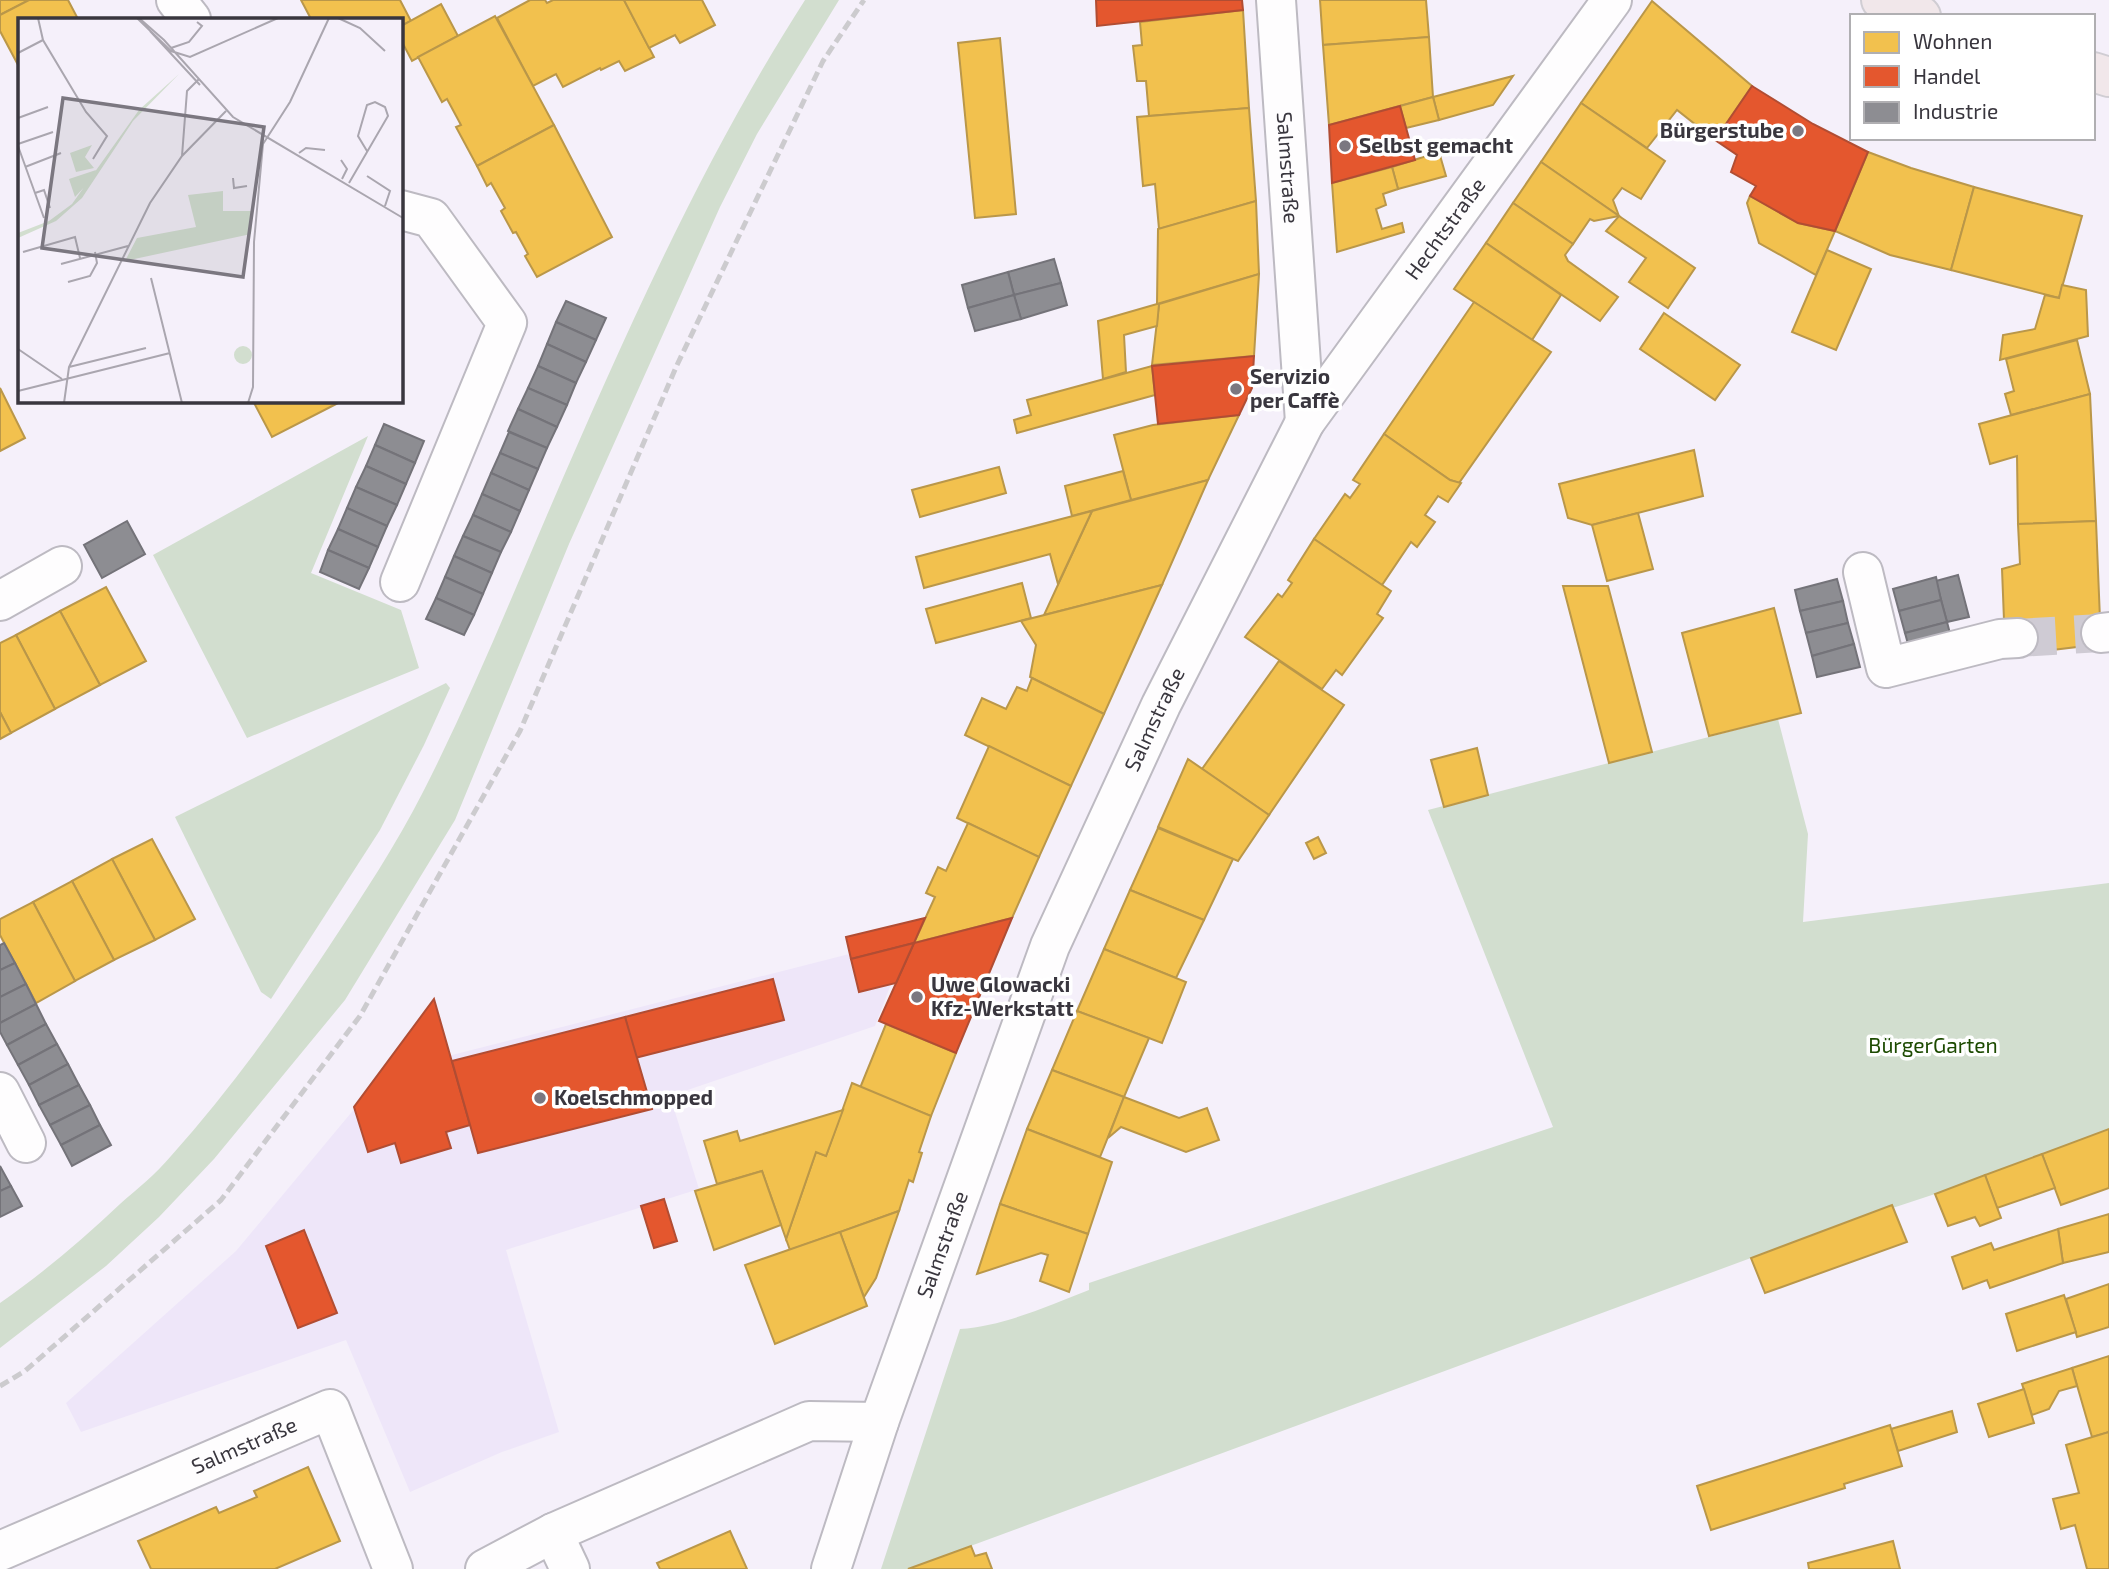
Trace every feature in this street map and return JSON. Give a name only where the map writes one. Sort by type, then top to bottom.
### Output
[{"type":"main road","points":[[1881,0],[1916,14]]},
{"type":"street","points":[[176,0],[190,18]]},
{"type":"street","name":"Salmstraße","points":[[831,1569],[879,1422],[1050,946],[1161,705],[1305,422],[1276,0]]},
{"type":"street","name":"Hechtstraße","points":[[1305,422],[1612,0]]},
{"type":"street","points":[[400,582],[507,323],[431,218],[402,210]]},
{"type":"street","points":[[0,601],[62,566]]},
{"type":"street","points":[[1863,572],[1886,668],[2000,639],[2018,638]]},
{"type":"street","points":[[0,1092],[26,1143]]},
{"type":"street","name":"Salmstraße","points":[[0,1551],[330,1409],[393,1569]]},
{"type":"street","points":[[485,1569],[553,1533],[809,1421],[879,1422]]},
{"type":"street","points":[[553,1533],[570,1569]]},
{"type":"shaded area","points":[[908,939],[875,1026],[670,1096],[699,1189],[506,1250],[559,1432],[502,1452],[410,1492],[346,1340],[81,1432],[66,1403],[236,1251],[385,1072]]},
{"type":"green space","points":[[805,0],[839,0],[757,134],[720,207],[569,544],[455,820],[345,1000],[214,1159],[159,1217],[106,1266],[0,1348],[0,1303],[47,1268],[91,1230],[159,1169],[193,1131],[293,1000],[390,851],[456,724],[605,383],[666,252],[732,124]]},
{"type":"green space","points":[[368,436],[311,573],[401,610],[419,668],[247,738],[153,555]]},
{"type":"green space","points":[[446,683],[450,688],[380,830],[271,999],[261,992],[175,817]]},
{"type":"green space","name":"BürgerGarten","points":[[1778,719],[1808,834],[1803,922],[2109,883],[2109,1129],[1935,1194],[1835,1227],[908,1569],[881,1569],[960,1329],[993,1324],[1026,1314],[1089,1290],[1089,1283],[1553,1127],[1428,810]]},
{"type":"building: Wohnen","points":[[0,0],[29,0],[0,15]]},
{"type":"building: Wohnen","points":[[29,0],[68,0],[77,18],[18,18],[17,63],[0,31],[0,15]]},
{"type":"building: Wohnen","points":[[301,0],[400,0],[411,21],[402,26],[402,18],[310,18]]},
{"type":"building: Wohnen","points":[[530,0],[545,0],[547,3],[553,0],[624,0],[654,57],[625,71],[619,61],[563,87],[556,74],[533,86],[497,18]]},
{"type":"building: Wohnen","points":[[624,0],[702,0],[715,25],[680,43],[675,35],[649,48]]},
{"type":"building: Wohnen","points":[[1320,0],[1426,0],[1429,37],[1323,45]]},
{"type":"building: Wohnen","points":[[1652,1],[1752,86],[1715,140],[1677,110],[1647,148],[1581,103]]},
{"type":"building: Wohnen","points":[[441,4],[458,36],[412,61],[402,42],[402,25]]},
{"type":"building: Wohnen","points":[[1243,10],[1249,108],[1149,116],[1146,81],[1137,81],[1133,46],[1142,45],[1140,22]]},
{"type":"building: Wohnen","points":[[495,16],[554,125],[477,166],[456,127],[461,125],[447,99],[442,102],[418,57]]},
{"type":"building: Wohnen","points":[[1429,37],[1433,97],[1329,125],[1323,45]]},
{"type":"building: Wohnen","points":[[1000,38],[1016,214],[975,218],[958,43]]},
{"type":"building: Wohnen","points":[[1513,76],[1493,105],[1439,120],[1433,97]]},
{"type":"building: Wohnen","points":[[1433,97],[1439,120],[1406,128],[1400,106]]},
{"type":"building: Wohnen","points":[[1581,103],[1665,161],[1641,199],[1622,188],[1613,200],[1619,216],[1541,162]]},
{"type":"building: Wohnen","points":[[1249,108],[1256,201],[1159,229],[1155,184],[1143,186],[1137,117]]},
{"type":"building: Wohnen","points":[[554,125],[612,237],[537,277],[516,232],[513,233],[501,211],[505,208],[491,183],[487,186],[477,166]]},
{"type":"building: Wohnen","points":[[1439,152],[1446,176],[1398,189],[1392,167]]},
{"type":"building: Wohnen","points":[[1868,152],[1974,187],[1951,270],[1890,255],[1835,231]]},
{"type":"building: Wohnen","points":[[1541,162],[1619,216],[1594,221],[1590,219],[1573,244],[1513,203]]},
{"type":"building: Wohnen","points":[[1392,167],[1398,189],[1383,194],[1386,205],[1376,209],[1382,229],[1402,223],[1404,232],[1337,252],[1332,183]]},
{"type":"building: Wohnen","points":[[1974,187],[2082,216],[2059,298],[1951,270]]},
{"type":"building: Wohnen","points":[[1750,196],[1798,223],[1835,231],[1816,275],[1759,243],[1747,203]]},
{"type":"building: Wohnen","points":[[1256,201],[1259,274],[1157,304],[1158,229]]},
{"type":"building: Wohnen","points":[[1513,203],[1573,244],[1565,255],[1568,261],[1618,297],[1600,321],[1486,243]]},
{"type":"building: Wohnen","points":[[1619,216],[1695,268],[1668,308],[1629,282],[1646,258],[1606,231]]},
{"type":"building: Wohnen","points":[[1486,243],[1561,295],[1532,340],[1454,289]]},
{"type":"building: Wohnen","points":[[1827,250],[1871,269],[1836,350],[1792,332]]},
{"type":"building: Wohnen","points":[[1259,274],[1254,356],[1152,365],[1159,304]]},
{"type":"building: Wohnen","points":[[2062,285],[2086,290],[2088,336],[2000,360],[2003,335],[2035,329],[2045,295],[2059,298]]},
{"type":"building: Wohnen","points":[[1474,302],[1551,352],[1459,483],[1450,480],[1384,434]]},
{"type":"building: Wohnen","points":[[1157,304],[1157,326],[1124,335],[1126,372],[1103,379],[1098,321]]},
{"type":"building: Wohnen","points":[[1664,313],[1740,365],[1715,400],[1640,349]]},
{"type":"building: Wohnen","points":[[2077,340],[2090,394],[2011,415],[2005,394],[2014,391],[2006,359]]},
{"type":"building: Wohnen","points":[[1152,366],[1155,395],[1017,433],[1014,420],[1031,415],[1027,400]]},
{"type":"building: Wohnen","points":[[0,388],[25,438],[0,451]]},
{"type":"building: Wohnen","points":[[2090,394],[2096,521],[2018,524],[2017,456],[1990,464],[1979,424]]},
{"type":"building: Wohnen","points":[[254,402],[340,402],[272,437]]},
{"type":"building: Wohnen","points":[[1239,415],[1208,480],[1131,500],[1114,435],[1153,425]]},
{"type":"building: Wohnen","points":[[1384,434],[1450,480],[1461,483],[1448,502],[1438,496],[1425,515],[1435,522],[1417,547],[1411,542],[1382,585],[1314,539],[1345,494],[1350,498],[1360,484],[1353,480]]},
{"type":"building: Wohnen","points":[[1694,450],[1703,496],[1592,525],[1568,518],[1559,484]]},
{"type":"building: Wohnen","points":[[999,467],[1006,493],[920,517],[912,490]]},
{"type":"building: Wohnen","points":[[1123,471],[1131,500],[1072,516],[1065,486]]},
{"type":"building: Wohnen","points":[[1208,480],[1162,585],[1044,615],[1092,511]]},
{"type":"building: Wohnen","points":[[1092,511],[1058,584],[1050,554],[924,588],[916,557]]},
{"type":"building: Wohnen","points":[[1638,513],[1653,569],[1607,581],[1592,525]]},
{"type":"building: Wohnen","points":[[2096,521],[2101,644],[2028,653],[2004,620],[2002,569],[2020,564],[2018,524]]},
{"type":"building: Wohnen","points":[[1314,539],[1391,591],[1377,614],[1383,618],[1342,675],[1336,670],[1322,689],[1245,637],[1278,594],[1282,597],[1292,583],[1288,580]]},
{"type":"building: Wohnen","points":[[1022,583],[1031,618],[936,643],[926,609]]},
{"type":"building: Wohnen","points":[[1162,585],[1104,714],[1030,677],[1036,645],[1021,621]]},
{"type":"building: Wohnen","points":[[1563,586],[1608,586],[1652,752],[1609,763]]},
{"type":"building: Wohnen","points":[[106,587],[146,661],[100,685],[60,611]]},
{"type":"building: Wohnen","points":[[1774,608],[1801,713],[1709,736],[1682,633]]},
{"type":"building: Wohnen","points":[[60,611],[100,685],[55,709],[16,635]]},
{"type":"building: Wohnen","points":[[16,635],[55,709],[11,733],[0,712],[0,643]]},
{"type":"building: Wohnen","points":[[1279,661],[1344,705],[1269,815],[1202,769]]},
{"type":"building: Wohnen","points":[[1032,678],[1104,714],[1071,786],[965,735],[982,698],[1006,709],[1017,687],[1027,691]]},
{"type":"building: Wohnen","points":[[0,712],[11,733],[0,739]]},
{"type":"building: Wohnen","points":[[989,746],[1071,786],[1039,857],[957,818]]},
{"type":"building: Wohnen","points":[[1477,748],[1488,795],[1444,807],[1431,760]]},
{"type":"building: Wohnen","points":[[1188,759],[1269,815],[1238,861],[1158,827]]},
{"type":"building: Wohnen","points":[[968,823],[1039,857],[1012,918],[914,943],[935,897],[926,893],[938,867],[946,871]]},
{"type":"building: Wohnen","points":[[1158,828],[1233,859],[1204,920],[1130,890]]},
{"type":"building: Wohnen","points":[[1318,837],[1326,853],[1314,859],[1306,843]]},
{"type":"building: Wohnen","points":[[152,839],[195,919],[155,940],[112,859]]},
{"type":"building: Wohnen","points":[[112,859],[155,940],[114,960],[72,881]]},
{"type":"building: Wohnen","points":[[72,881],[114,960],[75,981],[33,902]]},
{"type":"building: Wohnen","points":[[1130,890],[1204,920],[1176,978],[1104,949]]},
{"type":"building: Wohnen","points":[[33,902],[75,981],[36,1003],[0,935],[0,919]]},
{"type":"building: Wohnen","points":[[1104,949],[1186,982],[1162,1043],[1077,1011]]},
{"type":"building: Wohnen","points":[[1077,1011],[1149,1038],[1124,1097],[1052,1070]]},
{"type":"building: Wohnen","points":[[886,1024],[956,1053],[931,1116],[860,1088]]},
{"type":"building: Wohnen","points":[[1052,1070],[1124,1097],[1100,1157],[1027,1129]]},
{"type":"building: Wohnen","points":[[852,1083],[931,1116],[919,1152],[922,1153],[913,1182],[909,1180],[899,1211],[790,1250],[786,1239],[816,1152],[826,1156]]},
{"type":"building: Wohnen","points":[[1124,1097],[1179,1118],[1207,1108],[1219,1140],[1186,1152],[1121,1127],[1108,1138]]},
{"type":"building: Wohnen","points":[[843,1110],[826,1156],[816,1152],[786,1239],[762,1171],[717,1184],[704,1141],[737,1131],[740,1141]]},
{"type":"building: Wohnen","points":[[1027,1129],[1112,1162],[1088,1234],[1000,1204]]},
{"type":"building: Wohnen","points":[[2109,1129],[2109,1188],[2061,1205],[2042,1154]]},
{"type":"building: Wohnen","points":[[2042,1154],[2055,1188],[1997,1208],[1985,1175]]},
{"type":"building: Wohnen","points":[[762,1171],[781,1225],[714,1250],[695,1191]]},
{"type":"building: Wohnen","points":[[1985,1175],[2001,1218],[1980,1226],[1975,1217],[1948,1226],[1935,1194]]},
{"type":"building: Wohnen","points":[[1000,1204],[1088,1234],[1069,1292],[1040,1281],[1048,1255],[1041,1253],[977,1274]]},
{"type":"building: Wohnen","points":[[1892,1205],[1907,1242],[1765,1293],[1751,1258]]},
{"type":"building: Wohnen","points":[[899,1211],[876,1278],[864,1297],[840,1232]]},
{"type":"building: Wohnen","points":[[2109,1214],[2109,1252],[2063,1263],[2058,1229]]},
{"type":"building: Wohnen","points":[[2058,1229],[2063,1263],[1990,1288],[1987,1280],[1963,1289],[1952,1257],[1991,1243],[1994,1250]]},
{"type":"building: Wohnen","points":[[840,1232],[867,1306],[775,1344],[745,1265]]},
{"type":"building: Wohnen","points":[[2109,1284],[2109,1327],[2077,1337],[2066,1299]]},
{"type":"building: Wohnen","points":[[2064,1295],[2076,1332],[2017,1351],[2006,1314]]},
{"type":"building: Wohnen","points":[[2109,1356],[2109,1432],[2092,1437],[2072,1368]]},
{"type":"building: Wohnen","points":[[2072,1368],[2077,1386],[2059,1391],[2049,1409],[2032,1415],[2022,1384]]},
{"type":"building: Wohnen","points":[[2024,1389],[2034,1423],[1989,1437],[1978,1404]]},
{"type":"building: Wohnen","points":[[1952,1411],[1957,1432],[1898,1451],[1891,1429]]},
{"type":"building: Wohnen","points":[[1890,1425],[1902,1466],[1844,1484],[1845,1488],[1711,1530],[1697,1486]]},
{"type":"building: Wohnen","points":[[2109,1432],[2109,1569],[2087,1569],[2075,1525],[2061,1529],[2053,1499],[2079,1493],[2066,1445]]},
{"type":"building: Wohnen","points":[[308,1467],[340,1541],[275,1569],[151,1569],[138,1541],[216,1507],[219,1513],[257,1497],[254,1491]]},
{"type":"building: Wohnen","points":[[730,1531],[747,1569],[660,1569],[657,1563]]},
{"type":"building: Wohnen","points":[[1893,1541],[1900,1569],[1809,1569],[1808,1563]]},
{"type":"building: Wohnen","points":[[971,1546],[975,1556],[986,1553],[992,1569],[908,1569]]},
{"type":"building: Handel","points":[[1096,0],[1242,0],[1243,10],[1097,26]]},
{"type":"building: Handel","points":[[1752,86],[1813,124],[1868,152],[1835,231],[1798,223],[1750,196],[1756,186],[1731,172],[1737,155],[1715,140]]},
{"type":"building: Handel","points":[[1400,106],[1415,160],[1332,183],[1329,125]]},
{"type":"building: Handel","points":[[1254,356],[1252,388],[1239,415],[1158,424],[1152,366]]},
{"type":"building: Handel","points":[[925,918],[914,943],[851,959],[846,937]]},
{"type":"building: Handel","points":[[1012,918],[956,1053],[879,1021],[914,943]]},
{"type":"building: Handel","points":[[914,943],[896,983],[859,992],[851,959]]},
{"type":"building: Handel","points":[[773,979],[784,1020],[635,1058],[625,1017]]},
{"type":"building: Handel","points":[[434,999],[470,1125],[446,1132],[451,1148],[401,1163],[395,1143],[368,1152],[354,1107]]},
{"type":"building: Handel","points":[[625,1017],[652,1109],[478,1153],[452,1061]]},
{"type":"building: Handel","points":[[664,1199],[677,1241],[654,1248],[641,1206]]},
{"type":"building: Handel","points":[[304,1230],[337,1313],[298,1328],[266,1246]]},
{"type":"building: Industrie","points":[[1054,259],[1061,283],[1014,295],[1008,272]]},
{"type":"building: Industrie","points":[[1008,272],[1014,295],[968,308],[962,285]]},
{"type":"building: Industrie","points":[[1061,283],[1067,305],[1021,319],[1014,295]]},
{"type":"building: Industrie","points":[[1014,295],[1021,319],[975,331],[968,308]]},
{"type":"building: Industrie","points":[[566,301],[606,318],[596,340],[556,322]]},
{"type":"building: Industrie","points":[[556,322],[596,340],[586,362],[547,344]]},
{"type":"building: Industrie","points":[[547,344],[586,362],[576,383],[538,366]]},
{"type":"building: Industrie","points":[[538,366],[576,383],[567,405],[528,388]]},
{"type":"building: Industrie","points":[[528,388],[567,405],[557,427],[518,409]]},
{"type":"building: Industrie","points":[[518,409],[557,427],[547,448],[508,431]]},
{"type":"building: Industrie","points":[[384,424],[424,441],[415,463],[375,445]]},
{"type":"building: Industrie","points":[[509,432],[547,448],[538,469],[500,453]]},
{"type":"building: Industrie","points":[[375,445],[415,463],[406,484],[366,466]]},
{"type":"building: Industrie","points":[[500,453],[538,469],[529,490],[491,473]]},
{"type":"building: Industrie","points":[[366,466],[406,484],[397,505],[356,487]]},
{"type":"building: Industrie","points":[[491,473],[529,490],[520,511],[482,494]]},
{"type":"building: Industrie","points":[[356,487],[397,505],[387,526],[347,508]]},
{"type":"building: Industrie","points":[[482,494],[520,511],[511,532],[473,515]]},
{"type":"building: Industrie","points":[[347,508],[387,526],[378,547],[338,529]]},
{"type":"building: Industrie","points":[[473,515],[511,532],[501,552],[463,536]]},
{"type":"building: Industrie","points":[[127,521],[145,554],[102,578],[84,545]]},
{"type":"building: Industrie","points":[[338,529],[378,547],[369,568],[328,550]]},
{"type":"building: Industrie","points":[[463,536],[501,552],[492,573],[454,556]]},
{"type":"building: Industrie","points":[[328,550],[369,568],[359,589],[320,572]]},
{"type":"building: Industrie","points":[[454,556],[492,573],[483,594],[445,577]]},
{"type":"building: Industrie","points":[[1958,575],[1969,617],[1947,622],[1936,581]]},
{"type":"building: Industrie","points":[[445,577],[483,594],[474,615],[436,598]]},
{"type":"building: Industrie","points":[[1936,577],[1941,600],[1899,611],[1893,589]]},
{"type":"building: Industrie","points":[[1837,579],[1843,601],[1800,611],[1795,590]]},
{"type":"building: Industrie","points":[[436,598],[474,615],[464,635],[426,619]]},
{"type":"building: Industrie","points":[[1941,600],[1947,622],[1905,633],[1899,611]]},
{"type":"building: Industrie","points":[[1843,601],[1848,623],[1806,633],[1800,611]]},
{"type":"building: Industrie","points":[[1947,622],[1953,645],[1911,655],[1905,633]]},
{"type":"building: Industrie","points":[[1848,623],[1854,644],[1812,656],[1806,633]]},
{"type":"building: Industrie","points":[[1854,644],[1860,667],[1817,677],[1812,656]]},
{"type":"building: Industrie","points":[[4,943],[15,963],[0,970],[0,945]]},
{"type":"building: Industrie","points":[[15,963],[26,984],[0,997],[0,970]]},
{"type":"building: Industrie","points":[[26,984],[36,1004],[0,1023],[0,997]]},
{"type":"building: Industrie","points":[[36,1004],[46,1024],[7,1045],[0,1032],[0,1023]]},
{"type":"building: Industrie","points":[[46,1024],[57,1044],[18,1065],[7,1045]]},
{"type":"building: Industrie","points":[[57,1044],[68,1064],[29,1085],[18,1065]]},
{"type":"building: Industrie","points":[[68,1064],[79,1085],[39,1105],[29,1085]]},
{"type":"building: Industrie","points":[[79,1085],[90,1105],[50,1125],[39,1105]]},
{"type":"building: Industrie","points":[[90,1105],[100,1125],[61,1145],[50,1125]]},
{"type":"building: Industrie","points":[[100,1125],[111,1145],[72,1166],[61,1145]]},
{"type":"building: Industrie","points":[[0,1166],[11,1186],[0,1191]]},
{"type":"building: Industrie","points":[[11,1186],[22,1206],[0,1217],[0,1191]]},
{"type":"tunnel","points":[[2018,638],[2101,633]]},
{"type":"railway","points":[[0,1386],[25,1371],[221,1200],[360,1016],[520,731],[677,365],[823,61],[864,0]]},
{"type":"place","name":"Bürgerstube","points":[[1798,131]]},
{"type":"place","name":"Selbst gemacht","points":[[1345,146]]},
{"type":"place","name":"Servizio per Caffè","points":[[1236,389]]},
{"type":"place","name":"Uwe Glowacki Kfz-Werkstatt","points":[[917,997]]},
{"type":"place","name":"Koelschmopped","points":[[540,1098]]}]
